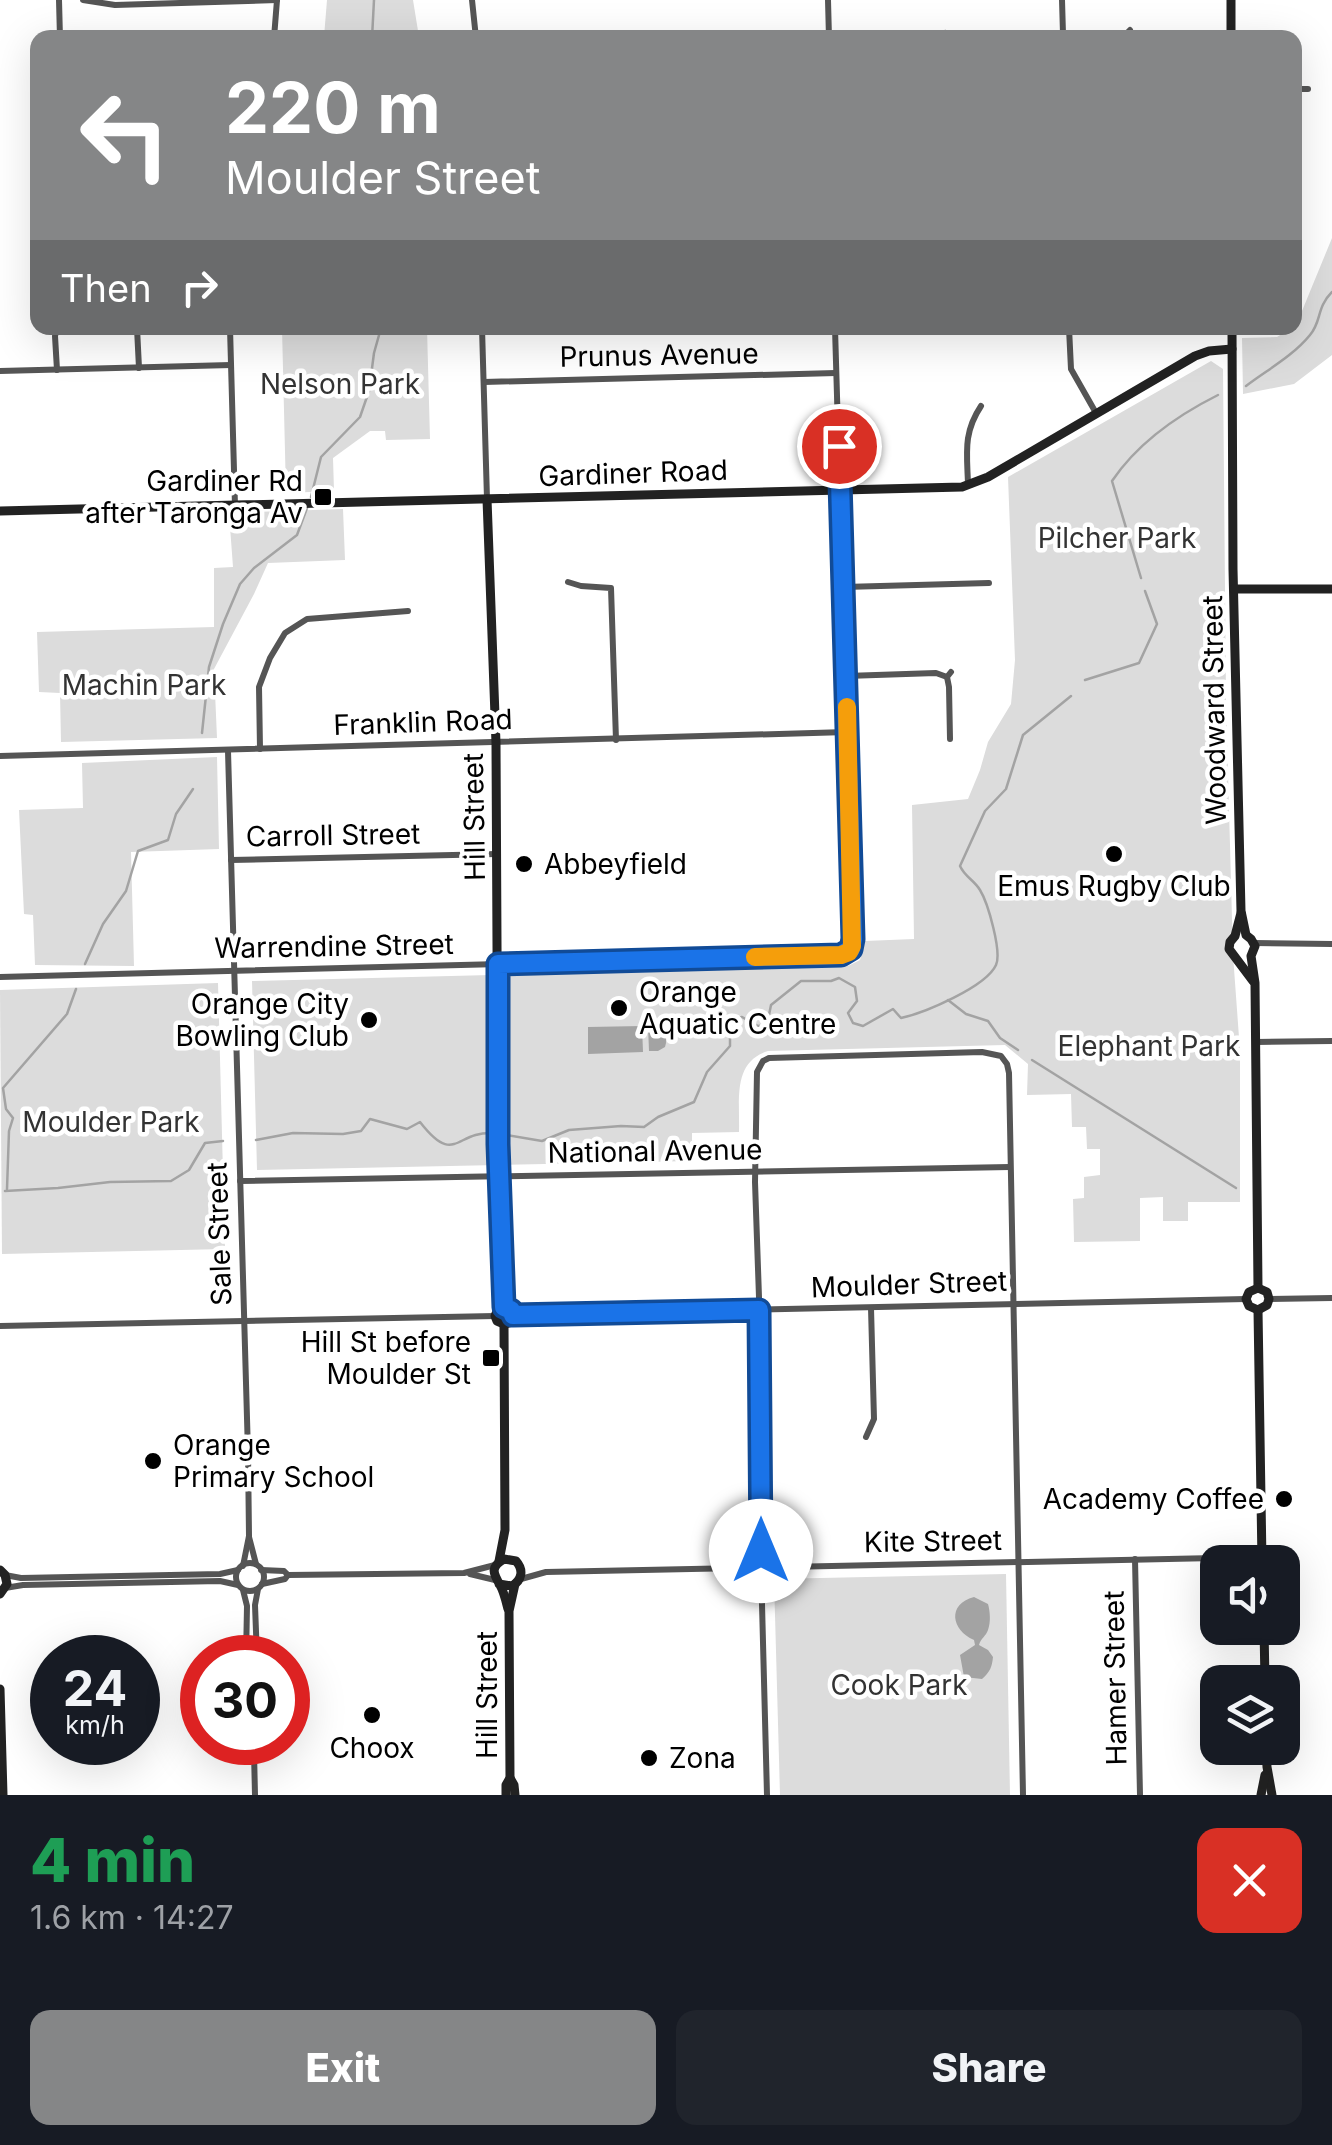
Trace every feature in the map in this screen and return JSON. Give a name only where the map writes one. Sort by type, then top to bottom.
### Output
[{"type":"street","points":[[59,0],[60,30]]},
{"type":"street","points":[[83,0],[115,4],[278,0],[275,30]]},
{"type":"street","points":[[472,0],[475,30]]},
{"type":"street","points":[[828,0],[829,30]]},
{"type":"street","points":[[1062,0],[1064,30]]},
{"type":"street","points":[[1231,0],[1231,30]]},
{"type":"street","points":[[1302,89],[1308,89]]},
{"type":"street","points":[[55,335],[58,370]]},
{"type":"street","points":[[137,335],[139,368]]},
{"type":"street","points":[[230,335],[235,506]]},
{"type":"street","name":"Hill Street","points":[[482,335],[496,743],[498,1138],[504,1307]]},
{"type":"street","points":[[835,335],[847,732]]},
{"type":"street","points":[[1070,335],[1071,369],[1097,414]]},
{"type":"street","name":"Woodward Street","points":[[1232,335],[1234,590],[1241,911],[1245,938]]},
{"type":"street","name":"Gardiner Road","points":[[0,512],[954,488],[988,477],[1195,356],[1232,350]]},
{"type":"street","points":[[0,371],[231,366]]},
{"type":"street","name":"Prunus Avenue","points":[[484,382],[836,374]]},
{"type":"street","points":[[968,485],[966,440],[971,421],[981,406]]},
{"type":"street","points":[[568,582],[611,588],[616,740]]},
{"type":"street","points":[[844,587],[989,583]]},
{"type":"street","points":[[1234,590],[1332,589]]},
{"type":"street","points":[[260,749],[259,688],[285,633],[307,619],[408,611]]},
{"type":"street","points":[[846,676],[949,674],[950,739]]},
{"type":"street","name":"Franklin Road","points":[[0,756],[847,732]]},
{"type":"street","name":"Warrendine Street","points":[[0,977],[841,955],[849,952],[853,939],[847,732]]},
{"type":"street","name":"Sale Street","points":[[228,750],[248,1536],[240,1568]]},
{"type":"street","name":"Carroll Street","points":[[231,860],[497,854]]},
{"type":"street","points":[[1255,983],[1231,955],[1230,942],[1245,938],[1332,944]]},
{"type":"street","points":[[1245,938],[1255,983],[1258,1288]]},
{"type":"street","points":[[1236,959],[1251,956]]},
{"type":"street","points":[[1256,1042],[1332,1041]]},
{"type":"street","points":[[767,1795],[755,1172],[757,1072],[768,1058],[982,1052],[997,1054],[1008,1068],[1022,1795]]},
{"type":"street","name":"National Avenue","points":[[240,1180],[1010,1167]]},
{"type":"street","points":[[1258,1288],[1267,1292],[1269,1299],[1258,1310],[1248,1306],[1246,1299],[1248,1292],[1258,1288]]},
{"type":"street","points":[[1269,1299],[1332,1298]]},
{"type":"street","name":"Moulder Street","points":[[513,1315],[1246,1299]]},
{"type":"street","points":[[498,1308],[511,1310],[513,1315],[504,1324],[495,1316],[498,1308]]},
{"type":"street","points":[[866,1437],[874,1420],[872,1308]]},
{"type":"street","points":[[1258,1310],[1262,1545]]},
{"type":"street","points":[[0,1326],[495,1316]]},
{"type":"street","points":[[497,1582],[493,1572],[506,1530],[504,1324]]},
{"type":"street","points":[[288,1575],[251,1591],[220,1581],[23,1585],[3,1591],[2,1573],[21,1578],[220,1574],[259,1568],[288,1575],[464,1573],[508,1586],[518,1582],[522,1572],[506,1530]]},
{"type":"street","name":"Sale Street","points":[[248,1536],[259,1568]]},
{"type":"street","name":"Hamer Street","points":[[1135,1560],[1140,1795]]},
{"type":"street","name":"Kite Street","points":[[518,1582],[546,1572],[1200,1560]]},
{"type":"street","points":[[464,1573],[516,1562]]},
{"type":"street","name":"Kite Street","points":[[516,1562],[546,1572]]},
{"type":"street","points":[[240,1568],[236,1577],[248,1606],[247,1635]]},
{"type":"street","points":[[256,1635],[255,1605],[264,1577],[259,1568]]},
{"type":"street","name":"Hill Street","points":[[497,1582],[509,1611]]},
{"type":"street","name":"Hill Street","points":[[514,1795],[510,1778],[509,1611],[518,1582]]},
{"type":"street","points":[[0,1689],[4,1795]]},
{"type":"street","points":[[254,1765],[254,1795]]},
{"type":"street","points":[[1267,1765],[1272,1795]]},
{"type":"street","points":[[1261,1795],[1267,1768]]},
{"type":"street","name":"Hill Street","points":[[506,1795],[510,1778]]},
{"type":"green space","points":[[327,0],[413,0],[418,30],[325,30]]},
{"type":"green space","points":[[1332,238],[1332,355],[1294,384],[1243,394],[1242,338],[1302,335],[1302,311]]},
{"type":"green space","name":"Nelson Park","points":[[282,335],[427,335],[430,439],[386,440],[385,431],[370,431],[333,458],[334,491],[286,493]]},
{"type":"green space","points":[[1211,361],[1223,369],[1226,699],[1233,955],[1240,1051],[1240,1202],[1188,1202],[1188,1221],[1163,1221],[1163,1197],[1140,1198],[1140,1241],[1074,1242],[1073,1199],[1084,1198],[1084,1177],[1100,1175],[1100,1149],[1087,1149],[1086,1127],[1072,1127],[1071,1094],[1027,1095],[1028,1064],[1005,1045],[768,1051],[756,1056],[743,1073],[739,1132],[692,1133],[692,1161],[257,1170],[252,981],[848,966],[860,960],[865,941],[914,939],[912,805],[968,799],[988,742],[1011,704],[1015,660],[1008,477]]},
{"type":"green space","name":"Machin Park","points":[[343,509],[345,560],[268,563],[214,669],[217,738],[61,742],[60,693],[39,692],[37,632],[214,627],[214,568],[233,567],[229,513]]},
{"type":"green space","points":[[217,757],[219,849],[131,852],[134,966],[35,965],[33,915],[24,914],[19,810],[83,808],[82,763]]},
{"type":"green space","name":"Moulder Park","points":[[218,983],[225,1249],[2,1254],[0,990]]},
{"type":"green space","name":"Cook Park","points":[[1006,1574],[1010,1795],[780,1795],[774,1579]]},
{"type":"shaded area","points":[[657,1025],[666,1034],[665,1047],[649,1051],[648,1026]]},
{"type":"shaded area","points":[[642,1026],[643,1052],[588,1054],[588,1027]]},
{"type":"shaded area","points":[[974,1597],[988,1604],[990,1613],[988,1630],[979,1645],[993,1657],[982,1679],[964,1677],[960,1655],[975,1645],[960,1630],[955,1617],[959,1605]]},
{"type":"waterway","points":[[372,30],[374,0]]},
{"type":"waterway","points":[[1246,386],[1303,343],[1314,330],[1332,292]]},
{"type":"waterway","points":[[311,497],[321,457],[360,417],[379,335]]},
{"type":"waterway","points":[[1141,578],[1112,481],[1159,432],[1218,395]]},
{"type":"waterway","points":[[202,733],[209,667],[240,584],[254,568],[297,535],[307,508]]},
{"type":"waterway","points":[[1085,680],[1139,663],[1157,624],[1145,591]]},
{"type":"waterway","points":[[501,1134],[542,1141],[569,1130],[644,1127],[694,1102],[707,1072],[730,1046],[730,1020],[742,1017],[758,1026],[767,1025],[771,1005],[801,981],[839,978],[855,987],[857,1001],[848,1013],[853,1023],[863,1026],[893,1009],[901,1018],[924,1011],[980,982],[996,965],[996,939],[983,896],[960,866],[985,811],[1006,789],[1023,735],[1071,696]]},
{"type":"waterway","points":[[85,964],[103,924],[126,891],[138,851],[168,840],[176,814],[193,789]]},
{"type":"waterway","points":[[7,1189],[13,1118],[6,1109],[3,1088],[67,1014],[76,989]]},
{"type":"waterway","points":[[948,1000],[966,1014],[988,1021],[1000,1038],[1018,1050]]},
{"type":"waterway","points":[[1032,1060],[1236,1188]]},
{"type":"waterway","points":[[256,1140],[293,1133],[361,1131],[370,1119],[407,1129],[420,1122],[448,1145],[493,1133]]},
{"type":"waterway","points":[[5,1191],[171,1181],[189,1170],[205,1143],[223,1141]]},
{"type":"slow traffic","points":[[755,957],[841,955],[852,946],[847,707]]},
{"type":"place","name":"Gardiner Rd after Taronga Av","points":[[323,497]]},
{"type":"place","name":"Emus Rugby Club","points":[[1114,854]]},
{"type":"place","name":"Abbeyfield","points":[[524,864]]},
{"type":"place","name":"Orange Aquatic Centre","points":[[619,1008]]},
{"type":"place","name":"Orange City Bowling Club","points":[[369,1020]]},
{"type":"place","name":"Hill St before Moulder St","points":[[491,1358]]},
{"type":"place","name":"Orange Primary School","points":[[153,1461]]},
{"type":"place","name":"Academy Coffee","points":[[1284,1499]]},
{"type":"place","name":"Choox","points":[[372,1715]]},
{"type":"place","name":"Zona","points":[[649,1758]]},
{"type":"route","points":[[761,1551],[759,1310],[513,1315],[504,1307],[498,1144],[498,964],[841,955],[851,949],[839,446]]},
{"type":"park label","name":"Pilcher Park","points":[[1117,538]]},
{"type":"park label","name":"Elephant Park","points":[[1149,1046]]}]
